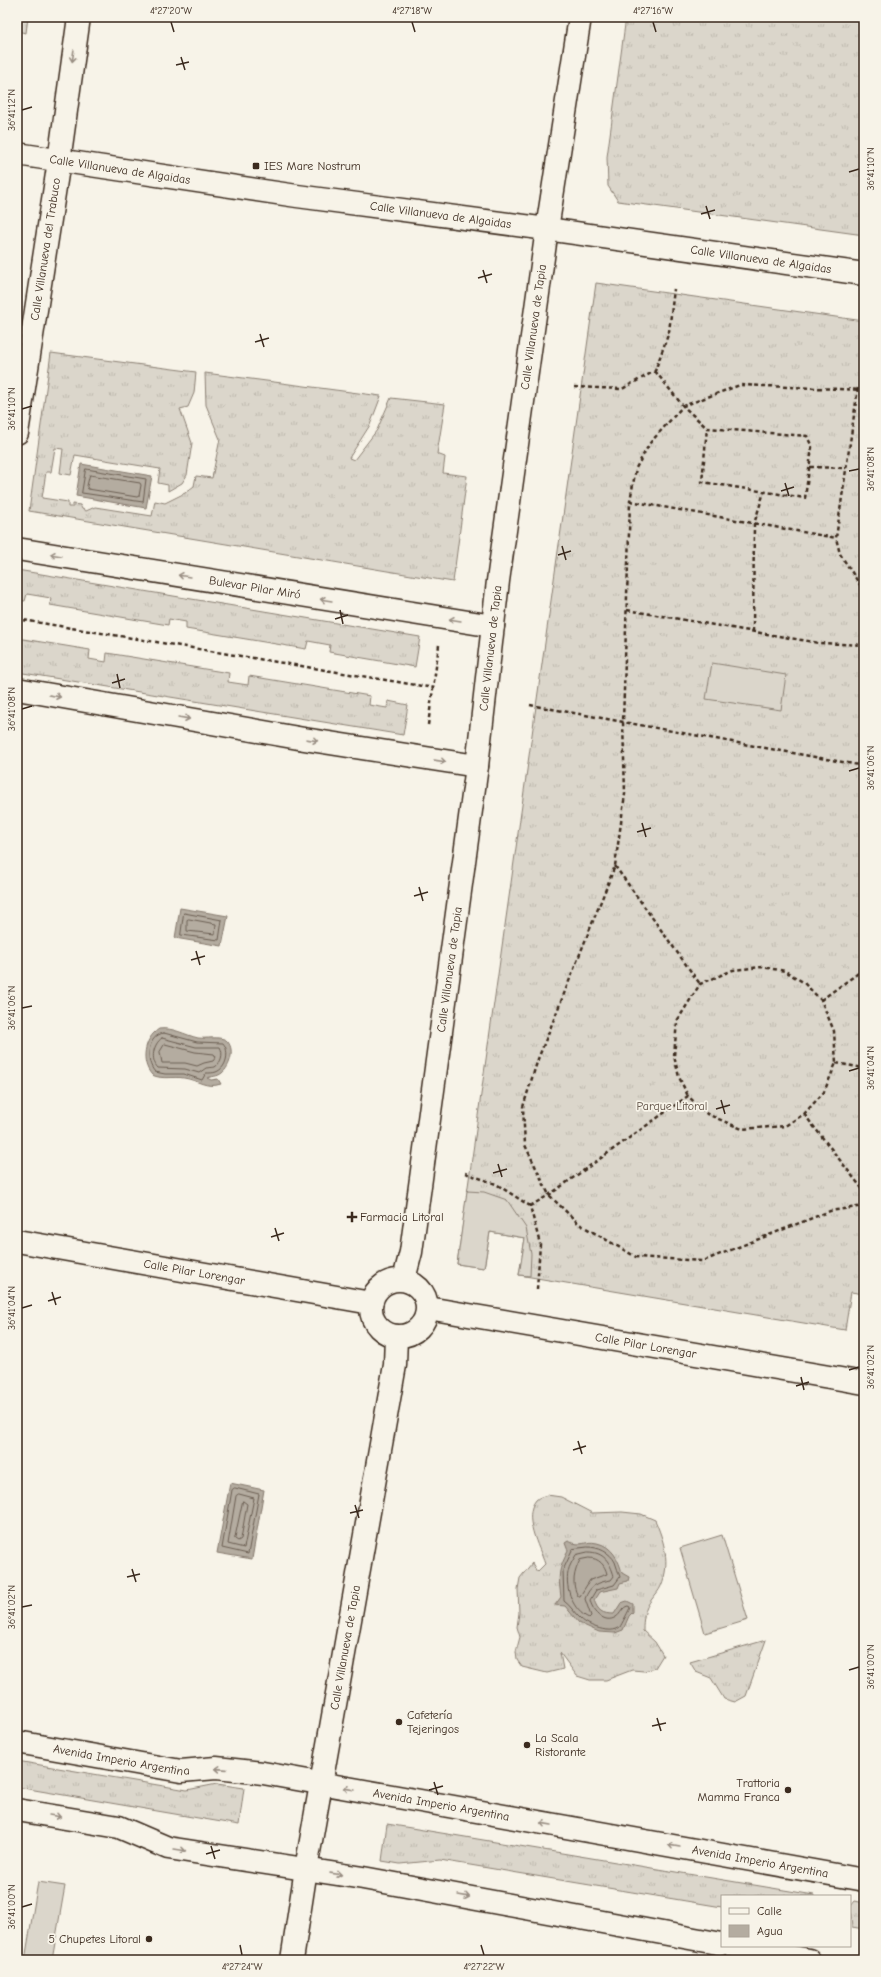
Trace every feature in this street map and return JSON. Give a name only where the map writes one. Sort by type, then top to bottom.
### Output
[{"type":"street","name":"Calle Villanueva del Trabuco","points":[[17,433],[59,161],[79,17]]},
{"type":"street","name":"Calle Villanueva de Tapia","points":[[404,1279],[411,1252],[477,766],[498,581],[547,229],[580,17]]},
{"type":"street","name":"Calle Villanueva de Algaidas","points":[[17,154],[297,196],[547,229],[864,274]]},
{"type":"street","name":"Bulevar Pilar Miró","points":[[17,549],[493,626]]},
{"type":"street","points":[[17,689],[304,739],[477,766]]},
{"type":"street","name":"Calle Pilar Lorengar","points":[[17,1241],[371,1303]]},
{"type":"street","points":[[397,1279],[404,1279],[415,1284],[422,1290],[427,1299],[428,1308],[422,1326],[405,1336],[396,1336],[387,1333],[380,1328],[374,1320],[371,1312],[371,1303],[374,1294],[388,1282],[397,1279]]},
{"type":"street","name":"Calle Pilar Lorengar","points":[[428,1308],[864,1383]]},
{"type":"street","name":"Calle Villanueva de Tapia","points":[[292,1960],[306,1869],[323,1784],[395,1365],[396,1336]]},
{"type":"street","name":"Avenida Imperio Argentina","points":[[17,1742],[180,1771],[216,1768],[264,1773],[864,1880]]},
{"type":"street","points":[[17,1810],[119,1827],[168,1848],[363,1878],[721,1944]]},
{"type":"street","points":[[739,1947],[809,1960]]},
{"type":"path","points":[[574,387],[622,389],[654,371],[668,332],[674,289]]},
{"type":"path","points":[[654,371],[683,406],[707,428],[807,436],[812,447],[805,498],[702,482],[707,428]]},
{"type":"path","points":[[864,390],[858,388],[740,385],[683,406],[650,442],[636,468],[630,501],[623,722],[625,794],[615,866],[538,1060],[523,1107],[525,1145],[549,1195],[579,1224],[636,1257],[703,1261],[830,1211],[864,1206]]},
{"type":"path","points":[[858,388],[836,538],[840,554],[864,591]]},
{"type":"path","points":[[810,467],[846,468]]},
{"type":"path","points":[[753,632],[754,524],[764,492]]},
{"type":"path","points":[[630,501],[836,538]]},
{"type":"path","points":[[627,610],[819,643],[864,646]]},
{"type":"path","points":[[17,619],[434,688]]},
{"type":"path","points":[[428,725],[440,645]]},
{"type":"path","points":[[530,705],[864,766]]},
{"type":"path","points":[[615,866],[700,984]]},
{"type":"path","points":[[762,967],[785,971],[803,982],[821,1000],[834,1031],[836,1063],[824,1092],[804,1114],[785,1126],[742,1129],[707,1114],[688,1096],[679,1077],[674,1056],[677,1020],[700,984],[733,970],[762,967]]},
{"type":"path","points":[[821,1000],[864,969]]},
{"type":"path","points":[[836,1063],[864,1068]]},
{"type":"path","points":[[530,1206],[549,1195],[688,1096]]},
{"type":"path","points":[[804,1114],[864,1191]]},
{"type":"path","points":[[465,1173],[496,1184],[530,1206],[540,1244],[537,1289]]},
{"type":"green space","points":[[17,17],[28,17],[26,33],[17,31]]},
{"type":"green space","points":[[626,17],[864,17],[864,235],[618,201],[608,186],[607,157]]},
{"type":"green space","name":"Parque Litoral","points":[[596,283],[864,321],[864,1294],[851,1292],[845,1330],[519,1275],[525,1238],[490,1232],[484,1268],[457,1264]]},
{"type":"green space","points":[[51,353],[196,372],[194,393],[188,407],[180,409],[192,443],[187,475],[182,483],[168,491],[168,485],[158,483],[160,469],[75,455],[71,475],[60,473],[63,449],[55,448],[51,472],[46,472],[42,498],[68,502],[68,507],[73,507],[73,504],[80,505],[82,509],[86,511],[95,507],[152,516],[155,501],[165,503],[185,493],[194,486],[196,476],[212,478],[220,439],[206,405],[205,373],[381,396],[370,425],[349,458],[354,460],[377,430],[391,398],[445,404],[437,454],[445,457],[443,473],[467,476],[453,582],[29,511]]},
{"type":"green space","points":[[17,570],[420,637],[415,667],[329,652],[330,645],[308,641],[306,649],[186,629],[186,622],[169,619],[168,625],[50,605],[51,598],[27,594],[25,601],[17,600]]},
{"type":"green space","points":[[17,638],[90,650],[89,659],[106,662],[107,653],[229,673],[228,682],[248,685],[249,676],[370,696],[369,705],[387,708],[388,701],[408,705],[403,735],[17,672]]},
{"type":"green space","points":[[712,663],[786,675],[781,710],[706,699]]},
{"type":"green space","points":[[467,1191],[484,1192],[507,1200],[526,1228],[531,1254],[530,1276],[519,1275],[525,1238],[490,1232],[484,1268],[457,1264]]},
{"type":"green space","points":[[547,1495],[561,1497],[592,1513],[622,1512],[641,1514],[655,1520],[665,1552],[666,1569],[660,1588],[649,1603],[646,1610],[643,1631],[655,1642],[663,1655],[655,1668],[644,1671],[632,1670],[606,1680],[590,1680],[577,1676],[560,1653],[563,1669],[547,1673],[522,1667],[517,1660],[516,1652],[520,1637],[517,1627],[519,1613],[518,1589],[520,1578],[532,1563],[537,1572],[545,1564],[533,1532],[531,1523],[532,1507],[536,1500]]},
{"type":"green space","points":[[722,1535],[748,1620],[705,1633],[680,1548]]},
{"type":"green space","points":[[766,1640],[746,1696],[735,1702],[724,1699],[711,1678],[696,1672],[690,1662]]},
{"type":"green space","points":[[17,1761],[187,1790],[217,1784],[244,1788],[239,1825],[17,1787]]},
{"type":"green space","points":[[387,1824],[814,1895],[721,1895],[721,1907],[440,1860],[400,1864],[382,1861]]},
{"type":"green space","points":[[38,1882],[65,1886],[52,1960],[25,1960]]},
{"type":"green space","points":[[855,1901],[864,1903],[864,1929],[852,1927],[851,1906]]},
{"type":"water","points":[[81,464],[152,476],[146,508],[76,496]]},
{"type":"water","points":[[180,908],[228,916],[222,946],[175,938]]},
{"type":"water","points":[[159,1029],[174,1030],[198,1038],[216,1038],[226,1040],[231,1048],[231,1057],[225,1070],[216,1076],[207,1078],[211,1080],[218,1079],[221,1084],[206,1085],[184,1078],[160,1077],[152,1075],[146,1064],[145,1050],[150,1038]]},
{"type":"water","points":[[230,1483],[264,1490],[252,1559],[217,1553]]},
{"type":"water","points":[[568,1541],[577,1544],[593,1542],[607,1547],[617,1559],[622,1573],[629,1577],[628,1581],[620,1583],[618,1588],[599,1592],[594,1600],[597,1607],[601,1611],[610,1614],[614,1614],[621,1603],[627,1601],[633,1604],[633,1612],[629,1616],[623,1630],[615,1633],[599,1632],[579,1623],[565,1606],[555,1605],[561,1597],[559,1583],[560,1573],[562,1563],[568,1551],[565,1543]]},
{"type":"place","name":"IES Mare Nostrum","points":[[256,166]]},
{"type":"place","name":"Farmacia Litoral","points":[[352,1217]]},
{"type":"place","name":"Cafetería Tejeringos","points":[[399,1722]]},
{"type":"place","name":"La Scala Ristorante","points":[[527,1745]]},
{"type":"place","name":"Trattoria Mamma Franca","points":[[788,1790]]},
{"type":"place","name":"5 Chupetes Litoral","points":[[149,1939]]}]
